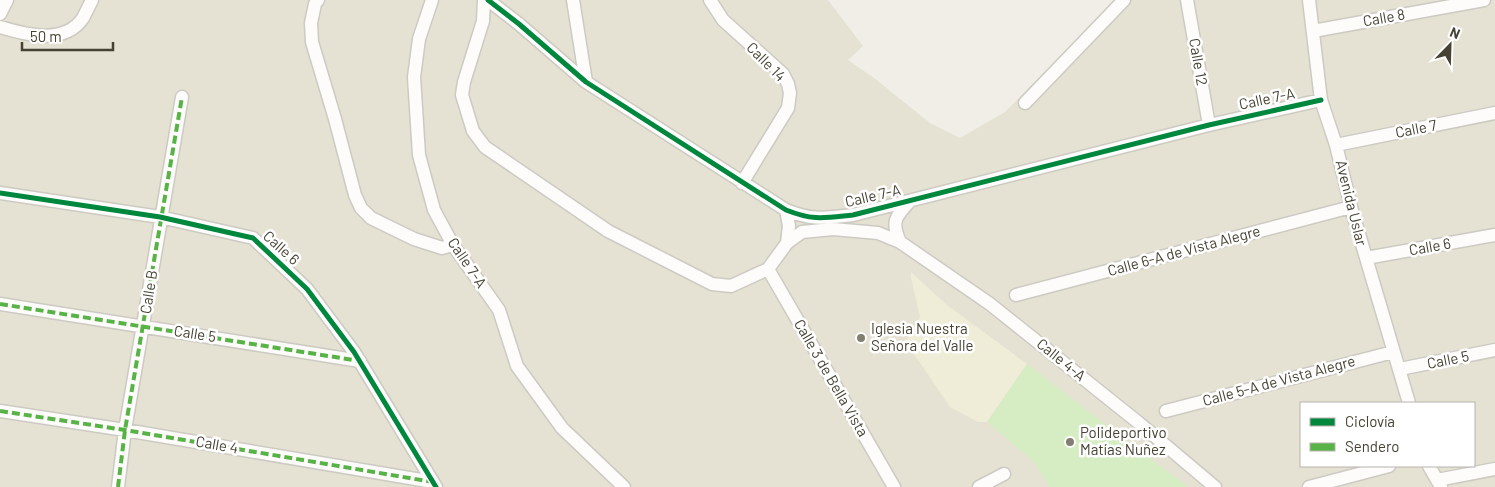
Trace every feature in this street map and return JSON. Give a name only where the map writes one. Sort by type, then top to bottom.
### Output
[{"type":"street","points":[[0,14],[7,0]]},
{"type":"street","points":[[0,27],[25,35],[56,35],[70,31],[82,19],[92,0]]},
{"type":"street","points":[[318,0],[311,23],[312,42],[355,195],[361,208],[371,218],[414,239],[442,248],[453,245]]},
{"type":"street","name":"Calle 7-A","points":[[432,0],[419,39],[414,77],[419,155],[434,210],[453,245],[499,310],[518,366],[562,428],[624,487]]},
{"type":"street","name":"Calle 7-A","points":[[484,0],[483,21],[464,82],[462,95],[473,131],[485,147],[608,231],[712,284],[731,286],[768,269],[787,243],[802,232],[834,229],[878,234],[900,242]]},
{"type":"street","name":"Calle 7-A","points":[[488,0],[586,82],[786,210],[803,217],[815,219],[853,215],[1209,125],[1321,100]]},
{"type":"street","points":[[573,0],[586,82]]},
{"type":"street","name":"Calle 14","points":[[710,0],[723,20],[783,74],[790,93],[788,108],[742,183]]},
{"type":"street","points":[[1025,103],[1124,0]]},
{"type":"street","name":"Calle 12","points":[[1187,0],[1209,125]]},
{"type":"street","name":"Avenida Uslar","points":[[1309,0],[1321,100],[1336,145],[1351,207],[1409,402]]},
{"type":"street","name":"Calle 8","points":[[1313,31],[1484,0]]},
{"type":"street","name":"Calle B","points":[[118,487],[125,430],[160,216],[182,97]]},
{"type":"street","name":"Calle 7","points":[[1336,145],[1495,113]]},
{"type":"street","name":"Calle 6","points":[[0,192],[160,216],[253,238],[307,289],[360,361],[434,484]]},
{"type":"street","points":[[900,242],[894,229],[895,221],[910,201]]},
{"type":"street","name":"Calle 6-A de Vista Alegre","points":[[1016,295],[1351,207]]},
{"type":"street","points":[[786,210],[789,226],[787,243]]},
{"type":"street","name":"Calle 6","points":[[1366,258],[1495,235]]},
{"type":"street","name":"Calle 4-A","points":[[900,242],[990,304],[1215,487]]},
{"type":"street","name":"Calle 3 de Bella Vista","points":[[768,269],[894,487]]},
{"type":"street","name":"Calle 5","points":[[0,304],[360,361]]},
{"type":"street","name":"Calle 5","points":[[1400,369],[1495,350]]},
{"type":"street","name":"Calle 5-A de Vista Alegre","points":[[1166,411],[1393,352]]},
{"type":"street","name":"Calle 4","points":[[0,411],[125,430],[434,484]]},
{"type":"street","points":[[1309,487],[1385,467]]},
{"type":"street","points":[[1430,467],[1439,484],[1495,469]]},
{"type":"street","points":[[978,487],[1004,474]]},
{"type":"shaded area","points":[[0,0],[828,0],[863,46],[848,60],[874,78],[930,123],[960,138],[1005,112],[1115,0],[1495,0],[1495,487],[0,487]]},
{"type":"shaded area","points":[[911,272],[947,305],[1027,364],[987,422],[978,422],[950,407],[906,342],[920,317]]},
{"type":"green space","name":"Polideportivo Matías Nuñez","points":[[1027,364],[1188,487],[1050,487],[1034,462],[987,422]]},
{"type":"marked path","points":[[118,487],[125,430],[182,97]]},
{"type":"marked path","points":[[0,304],[360,361]]},
{"type":"marked path","points":[[0,411],[433,482]]},
{"type":"cycle path","points":[[488,0],[586,82],[786,210],[812,217],[826,218],[853,215],[1209,125],[1321,100]]},
{"type":"cycle path","points":[[0,193],[160,217],[253,238],[307,289],[354,352],[436,487]]},
{"type":"place","name":"Iglesia Nuestra Señora del Valle","points":[[861,338]]},
{"type":"place","name":"Polideportivo Matías Nuñez","points":[[1070,442]]}]
